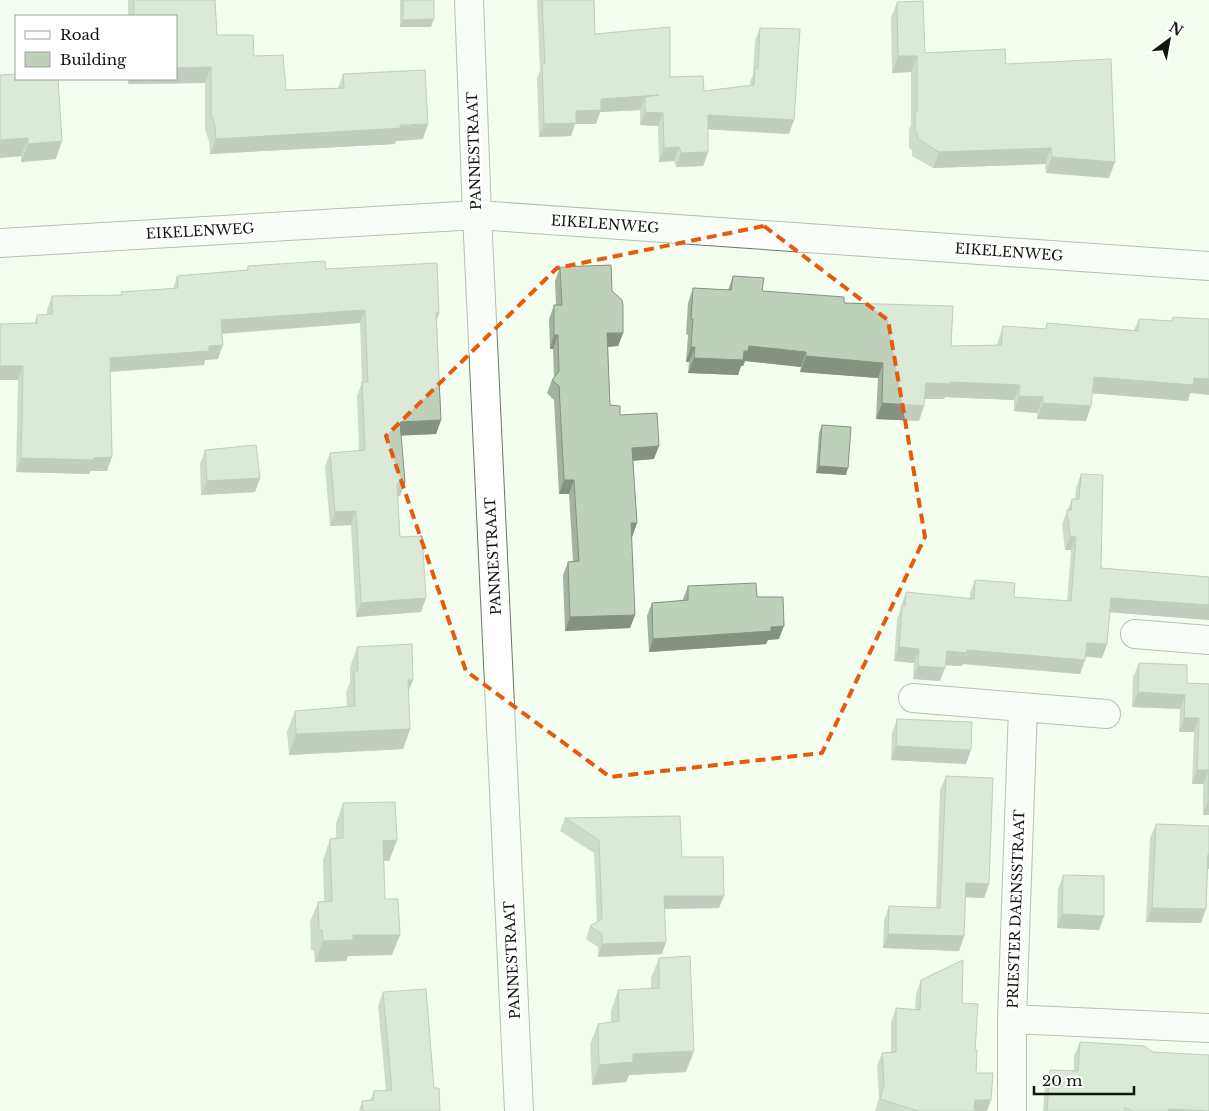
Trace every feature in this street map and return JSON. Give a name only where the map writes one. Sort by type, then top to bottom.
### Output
[{"type":"street","name":"PANNESTRAAT","points":[[469,0],[477,215],[519,1111]]},
{"type":"street","name":"EIKELENWEG","points":[[0,243],[477,215],[1209,266]]},
{"type":"street","points":[[1135,634],[1209,640]]},
{"type":"street","points":[[913,698],[1106,714]]},
{"type":"street","name":"PRIESTER DAENSSTRAAT","points":[[1012,1111],[1012,1019],[1023,707]]},
{"type":"street","points":[[1012,1019],[1209,1028]]},
{"type":"highlighted area","points":[[764,226],[888,320],[925,537],[822,753],[610,777],[466,671],[386,436],[557,268]]},
{"type":"building","points":[[134,0],[215,0],[217,35],[253,35],[254,56],[283,55],[286,90],[344,88],[343,74],[425,70],[428,124],[400,125],[401,128],[216,139],[215,125],[211,114],[211,67],[178,68],[178,15],[134,15]]},
{"type":"building","points":[[403,0],[434,0],[434,19],[403,20]]},
{"type":"building","points":[[542,0],[594,0],[595,34],[670,27],[670,77],[703,76],[704,91],[754,85],[755,68],[758,68],[760,28],[800,29],[794,120],[708,115],[708,152],[681,153],[679,147],[664,148],[663,113],[645,112],[645,97],[659,95],[601,99],[601,110],[576,111],[576,123],[544,124],[542,64],[545,64]]},
{"type":"building","points":[[923,1],[925,53],[1005,49],[1006,64],[1111,59],[1115,162],[1052,157],[1051,148],[939,152],[918,139],[918,134],[915,131],[917,56],[898,56],[897,2]]},
{"type":"building","points":[[15,74],[15,80],[58,80],[62,141],[28,144],[28,138],[0,140],[0,75]]},
{"type":"building","points":[[325,261],[326,269],[437,263],[439,313],[436,313],[441,420],[400,422],[405,482],[397,483],[400,537],[422,536],[426,598],[361,603],[356,511],[335,512],[330,453],[365,450],[362,382],[368,382],[365,310],[221,320],[223,345],[209,346],[209,351],[110,358],[112,457],[94,458],[94,460],[21,458],[23,366],[0,366],[0,324],[37,323],[37,315],[52,314],[52,296],[122,295],[121,292],[178,288],[177,276],[248,270],[248,266]]},
{"type":"building","points":[[611,265],[612,291],[622,300],[623,333],[607,333],[610,405],[620,406],[620,415],[657,413],[659,446],[632,448],[637,523],[631,523],[635,615],[570,617],[568,562],[579,561],[574,480],[564,480],[559,386],[552,380],[559,371],[558,335],[554,335],[554,305],[562,305],[560,267]]},
{"type":"building","points":[[733,276],[764,278],[762,291],[844,297],[844,303],[953,306],[951,346],[1001,345],[1003,326],[1046,329],[1047,323],[1138,331],[1139,319],[1172,321],[1173,317],[1209,319],[1209,379],[1194,378],[1193,385],[1094,377],[1091,406],[1043,403],[1043,397],[1019,396],[1020,385],[950,382],[950,384],[926,383],[924,406],[882,403],[883,363],[806,356],[806,352],[749,346],[748,351],[744,351],[743,360],[694,358],[695,347],[691,347],[693,288],[731,290]]},
{"type":"building","points":[[822,425],[851,427],[848,468],[819,466]]},
{"type":"building","points":[[256,445],[260,478],[207,481],[205,450]]},
{"type":"building","points":[[1081,474],[1103,475],[1101,568],[1209,577],[1209,605],[1111,598],[1107,644],[1087,643],[1085,660],[967,650],[967,653],[947,651],[945,668],[918,666],[919,649],[899,647],[902,606],[905,606],[906,592],[974,599],[975,580],[1015,583],[1014,597],[1071,601],[1076,537],[1070,536],[1067,510],[1071,510],[1072,499],[1079,499]]},
{"type":"building","points":[[756,583],[757,597],[783,597],[784,626],[771,627],[771,631],[653,639],[652,603],[688,600],[688,586]]},
{"type":"building","points":[[412,644],[413,680],[408,680],[410,729],[296,734],[295,711],[355,706],[354,671],[358,671],[357,647]]},
{"type":"building","points":[[1139,663],[1187,665],[1187,683],[1209,684],[1209,770],[1197,770],[1199,718],[1184,718],[1185,695],[1138,692]]},
{"type":"building","points":[[897,719],[972,722],[971,750],[896,746]]},
{"type":"building","points":[[946,776],[993,778],[989,884],[966,883],[964,936],[888,934],[889,906],[940,908]]},
{"type":"building","points":[[395,802],[397,840],[383,841],[385,899],[398,899],[400,935],[353,935],[353,940],[323,941],[322,930],[319,929],[318,902],[332,901],[330,839],[343,838],[343,803]]},
{"type":"building","points":[[680,816],[682,857],[723,857],[724,896],[664,896],[666,942],[602,944],[602,934],[590,926],[602,919],[599,840],[565,818]]},
{"type":"building","points":[[1156,824],[1209,826],[1206,909],[1152,908]]},
{"type":"building","points":[[1063,875],[1104,876],[1104,916],[1062,914]]},
{"type":"building","points":[[690,956],[694,1051],[633,1054],[633,1062],[599,1065],[598,1024],[619,1021],[618,990],[659,988],[659,958]]},
{"type":"building","points":[[963,960],[962,1003],[978,1004],[975,1050],[977,1050],[976,1073],[993,1073],[991,1100],[975,1100],[974,1111],[918,1111],[880,1099],[884,1084],[882,1053],[896,1052],[896,1008],[920,1010],[921,980]]},
{"type":"building","points":[[426,989],[434,1088],[439,1088],[440,1111],[363,1111],[362,1101],[374,1100],[374,1091],[392,1090],[383,992]]},
{"type":"building","points":[[1080,1042],[1144,1046],[1153,1052],[1209,1055],[1209,1111],[1168,1109],[1168,1111],[1132,1111],[1125,1107],[1125,1111],[1047,1111],[1050,1070],[1078,1071]]}]
